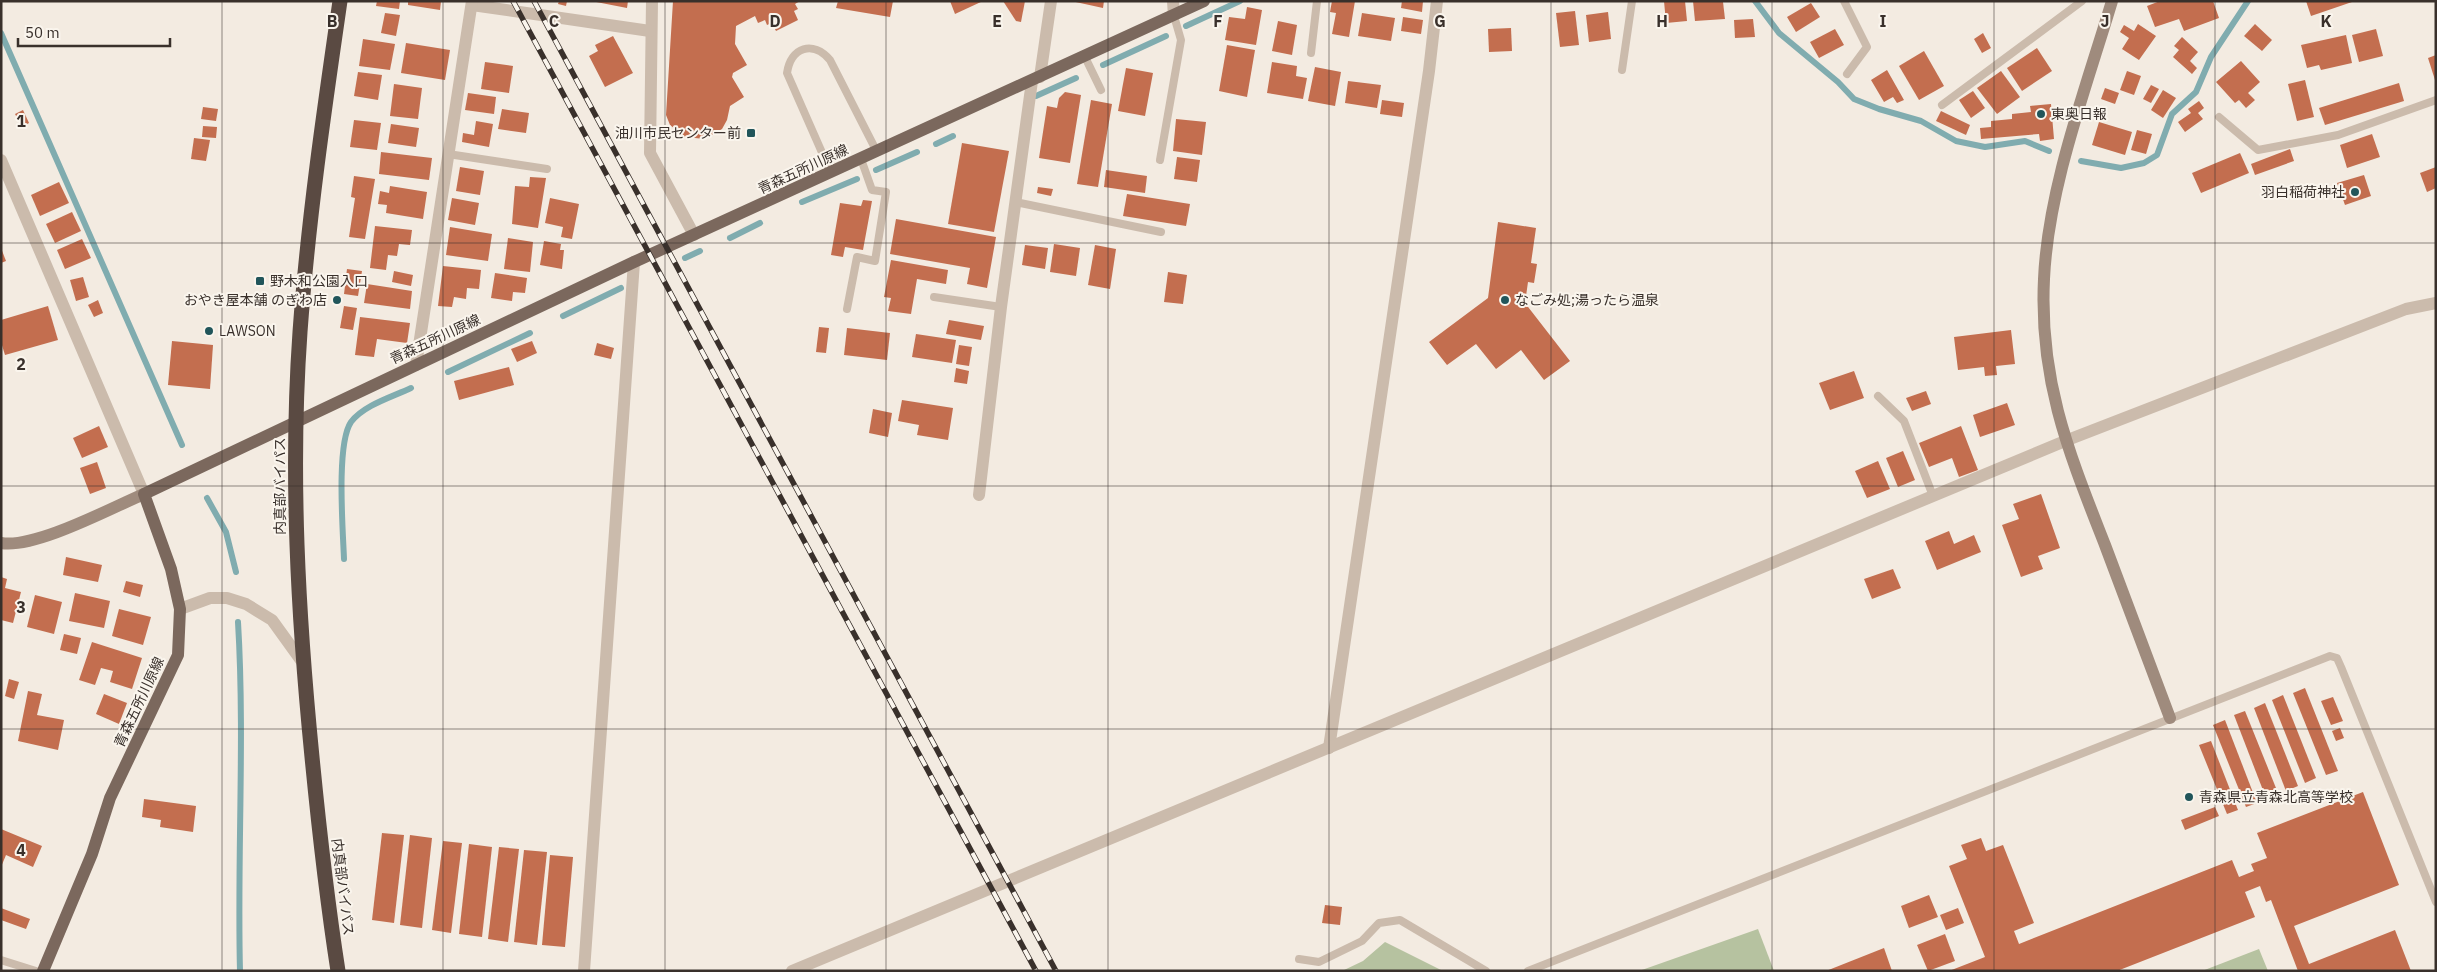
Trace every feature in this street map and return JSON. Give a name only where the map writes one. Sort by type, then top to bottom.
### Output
[{"type":"highway","name":"内真部バイパス","points":[[338,971],[326,898],[303,663],[296,526],[300,332],[318,153],[340,1]]},
{"type":"main road","name":"青森五所川原線","points":[[43,971],[92,854],[110,798],[178,655],[180,609],[171,569],[144,494],[634,262],[1204,1]]},
{"type":"street","points":[[652,1],[650,31],[650,153],[694,235]]},
{"type":"street","points":[[979,495],[1015,202],[1051,1]]},
{"type":"street","points":[[1173,1],[1174,16]]},
{"type":"street","points":[[1329,748],[1429,71],[1437,1]]},
{"type":"street","points":[[2112,1],[2065,159],[2051,222],[2044,279],[2046,350],[2052,391],[2065,441],[2170,718]]},
{"type":"street","points":[[416,364],[472,3],[650,31]]},
{"type":"street","points":[[1,160],[144,494],[48,535],[18,544],[1,543]]},
{"type":"street","points":[[584,971],[634,262]]},
{"type":"street","points":[[792,971],[2065,441],[2406,309],[2436,303]]},
{"type":"street","points":[[180,609],[210,598],[227,598],[246,604],[272,620],[303,663]]},
{"type":"lane","points":[[1310,53],[1317,1]]},
{"type":"lane","points":[[1622,70],[1632,1]]},
{"type":"lane","points":[[1844,1],[1867,47],[1847,74]]},
{"type":"lane","points":[[1942,105],[2082,1]]},
{"type":"lane","points":[[1160,160],[1181,40],[1174,16]]},
{"type":"lane","points":[[831,173],[787,73],[788,63],[794,54],[803,49],[814,48],[824,53],[830,60],[877,152]]},
{"type":"lane","points":[[1085,57],[1101,90]]},
{"type":"lane","points":[[2219,117],[2258,150],[2338,135],[2436,100]]},
{"type":"lane","points":[[448,154],[547,169]]},
{"type":"lane","points":[[847,309],[857,257],[875,260],[886,192],[872,190],[862,159]]},
{"type":"lane","points":[[1015,202],[1161,232]]},
{"type":"lane","points":[[934,297],[1001,307]]},
{"type":"lane","points":[[1878,396],[1904,421],[1933,496]]},
{"type":"lane","points":[[1528,971],[2330,656],[2337,658],[2436,902]]},
{"type":"lane","points":[[1299,959],[1319,962],[1362,941],[1379,923],[1400,920],[1486,971]]},
{"type":"lane","points":[[1,960],[36,971]]},
{"type":"green space","points":[[1758,929],[1774,971],[1639,971]]},
{"type":"green space","points":[[1385,942],[1443,971],[1342,971],[1363,961]]},
{"type":"green space","points":[[2259,949],[2268,971],[2202,971]]},
{"type":"building","points":[[377,1],[400,1],[399,9],[376,6]]},
{"type":"building","points":[[408,1],[441,1],[440,10],[408,5]]},
{"type":"building","points":[[559,1],[567,1],[566,6],[558,4]]},
{"type":"building","points":[[591,1],[628,1],[627,8]]},
{"type":"building","points":[[673,1],[800,1],[795,4],[798,9],[794,11],[798,20],[776,31],[772,23],[767,25],[765,20],[758,23],[755,16],[736,26],[735,44],[747,65],[733,73],[732,77],[744,97],[730,106],[727,120],[722,129],[705,139],[685,137],[670,125],[666,115]]},
{"type":"building","points":[[838,1],[893,1],[890,17],[836,8]]},
{"type":"building","points":[[950,1],[983,1],[955,14]]},
{"type":"building","points":[[1003,1],[1025,1],[1021,22],[1016,21]]},
{"type":"building","points":[[1071,1],[1104,1],[1103,8]]},
{"type":"building","points":[[1332,1],[1355,1],[1349,37],[1332,34],[1336,13],[1330,12]]},
{"type":"building","points":[[1402,1],[1423,1],[1422,12],[1401,8]]},
{"type":"building","points":[[1664,1],[1685,1],[1687,21],[1666,23]]},
{"type":"building","points":[[1693,1],[1723,2],[1725,19],[1695,21]]},
{"type":"building","points":[[2160,1],[2213,1],[2219,18],[2184,31],[2179,19],[2155,27],[2147,6]]},
{"type":"building","points":[[2306,1],[2352,1],[2352,2],[2311,16]]},
{"type":"building","points":[[1811,3],[1820,17],[1796,32],[1787,17]]},
{"type":"building","points":[[1247,7],[1262,10],[1256,45],[1225,40],[1229,17],[1245,19]]},
{"type":"building","points":[[1575,11],[1579,45],[1560,47],[1556,13]]},
{"type":"building","points":[[1608,12],[1611,39],[1589,42],[1586,15]]},
{"type":"building","points":[[385,13],[400,15],[396,36],[381,33]]},
{"type":"building","points":[[1362,13],[1395,18],[1391,41],[1358,36]]},
{"type":"building","points":[[1403,17],[1423,20],[1421,34],[1401,31]]},
{"type":"building","points":[[1753,19],[1755,37],[1735,38],[1734,20]]},
{"type":"building","points":[[1278,21],[1297,25],[1292,55],[1272,51]]},
{"type":"building","points":[[2138,24],[2156,36],[2139,60],[2122,49],[2129,38],[2120,32],[2124,25],[2134,31]]},
{"type":"building","points":[[2255,24],[2272,40],[2262,51],[2244,36]]},
{"type":"building","points":[[1511,28],[1512,51],[1489,52],[1488,29]]},
{"type":"building","points":[[1835,29],[1844,45],[1819,58],[1810,42]]},
{"type":"building","points":[[2376,29],[2383,56],[2359,62],[2352,35]]},
{"type":"building","points":[[1983,33],[1991,48],[1982,53],[1974,39]]},
{"type":"building","points":[[2346,35],[2352,63],[2321,70],[2319,65],[2307,68],[2301,45]]},
{"type":"building","points":[[613,36],[633,73],[605,87],[589,56],[598,51],[595,45]]},
{"type":"building","points":[[2182,37],[2198,52],[2190,61],[2197,68],[2192,74],[2173,57],[2179,50],[2174,46]]},
{"type":"building","points":[[363,39],[395,44],[390,70],[359,66]]},
{"type":"building","points":[[406,43],[450,50],[445,80],[401,73]]},
{"type":"building","points":[[1227,45],[1255,50],[1247,97],[1219,91]]},
{"type":"building","points":[[2037,48],[2052,71],[2022,91],[2007,68]]},
{"type":"building","points":[[1924,51],[1944,86],[1919,100],[1899,66]]},
{"type":"building","points":[[2436,55],[2436,80],[2435,80],[2428,58]]},
{"type":"building","points":[[2241,61],[2260,82],[2248,93],[2255,100],[2246,108],[2239,100],[2235,103],[2216,82]]},
{"type":"building","points":[[485,62],[513,66],[509,93],[481,89]]},
{"type":"building","points":[[1272,62],[1297,66],[1296,76],[1307,78],[1303,99],[1267,93]]},
{"type":"building","points":[[1315,67],[1341,72],[1335,106],[1308,101]]},
{"type":"building","points":[[1126,68],[1153,73],[1145,116],[1118,111]]},
{"type":"building","points":[[1887,70],[1904,100],[1897,103],[1893,97],[1884,102],[1871,80]]},
{"type":"building","points":[[2001,71],[2020,97],[1997,114],[1977,88]]},
{"type":"building","points":[[2127,71],[2141,76],[2134,95],[2120,90]]},
{"type":"building","points":[[358,72],[382,75],[378,100],[354,96]]},
{"type":"building","points":[[2305,80],[2314,117],[2297,121],[2288,84]]},
{"type":"building","points":[[1348,81],[1381,85],[1377,108],[1345,103]]},
{"type":"building","points":[[2399,83],[2404,101],[2325,125],[2319,108]]},
{"type":"building","points":[[394,84],[422,88],[418,119],[390,116]]},
{"type":"building","points":[[2151,85],[2159,89],[2151,103],[2143,99]]},
{"type":"building","points":[[2105,88],[2119,93],[2115,104],[2101,99]]},
{"type":"building","points":[[2163,90],[2176,98],[2163,118],[2151,110]]},
{"type":"building","points":[[1973,91],[1985,108],[1971,118],[1959,100]]},
{"type":"building","points":[[1065,92],[1081,95],[1070,163],[1039,158],[1047,106],[1057,108],[1059,98]]},
{"type":"building","points":[[468,93],[496,97],[494,114],[465,110]]},
{"type":"building","points":[[1091,100],[1112,104],[1098,187],[1077,184]]},
{"type":"building","points":[[1382,100],[1404,103],[1402,117],[1380,114]]},
{"type":"building","points":[[2199,101],[2204,108],[2198,113],[2203,119],[2185,132],[2178,122],[2191,113],[2188,109]]},
{"type":"building","points":[[2051,104],[2054,139],[2040,141],[2039,134],[1981,139],[1980,128],[1991,127],[1991,121],[2012,119],[2012,114],[2031,112],[2030,106]]},
{"type":"building","points":[[203,107],[218,109],[216,121],[201,119]]},
{"type":"building","points":[[502,109],[529,113],[526,133],[498,129]]},
{"type":"building","points":[[23,110],[29,123],[22,127],[15,114]]},
{"type":"building","points":[[1941,111],[1970,125],[1966,135],[1936,121]]},
{"type":"building","points":[[1176,119],[1206,122],[1202,155],[1173,151]]},
{"type":"building","points":[[354,120],[381,123],[377,150],[350,147]]},
{"type":"building","points":[[476,121],[493,124],[489,147],[462,142],[463,133],[474,135]]},
{"type":"building","points":[[2099,122],[2132,132],[2125,155],[2092,145]]},
{"type":"building","points":[[391,124],[419,128],[416,147],[388,143]]},
{"type":"building","points":[[203,126],[217,127],[216,138],[202,137]]},
{"type":"building","points":[[2137,130],[2152,134],[2146,154],[2131,150]]},
{"type":"building","points":[[2372,134],[2380,157],[2347,168],[2340,145]]},
{"type":"building","points":[[194,138],[210,140],[206,161],[191,159]]},
{"type":"building","points":[[962,143],[1009,151],[994,232],[948,224]]},
{"type":"building","points":[[2290,149],[2294,161],[2255,175],[2251,164]]},
{"type":"building","points":[[381,152],[432,158],[429,180],[379,174]]},
{"type":"building","points":[[2240,153],[2249,173],[2201,193],[2192,173]]},
{"type":"building","points":[[1177,157],[1200,160],[1197,182],[1174,179]]},
{"type":"building","points":[[460,167],[484,171],[480,195],[456,191]]},
{"type":"building","points":[[2436,167],[2436,188],[2427,192],[2420,173]]},
{"type":"building","points":[[1106,170],[1147,176],[1145,193],[1104,187]]},
{"type":"building","points":[[2364,175],[2371,196],[2345,205],[2337,183]]},
{"type":"building","points":[[354,176],[375,179],[365,239],[349,237],[355,198],[351,197]]},
{"type":"building","points":[[530,177],[546,178],[538,228],[512,224],[515,186],[529,187]]},
{"type":"building","points":[[59,182],[69,203],[40,216],[31,195]]},
{"type":"building","points":[[390,186],[427,192],[423,219],[386,213],[387,205],[378,204],[380,191],[389,193]]},
{"type":"building","points":[[1038,187],[1053,189],[1051,196],[1037,193]]},
{"type":"building","points":[[1127,194],[1190,204],[1186,226],[1123,216]]},
{"type":"building","points":[[452,198],[479,203],[475,225],[448,220]]},
{"type":"building","points":[[550,198],[579,204],[572,239],[561,237],[563,227],[545,223]]},
{"type":"building","points":[[863,200],[872,201],[863,250],[845,247],[843,257],[831,255],[840,203],[861,206]]},
{"type":"building","points":[[72,212],[81,231],[55,243],[46,224]]},
{"type":"building","points":[[896,219],[996,237],[987,288],[967,284],[970,268],[890,254]]},
{"type":"building","name":"なごみ処;湯ったら温泉","points":[[1498,222],[1536,228],[1531,263],[1537,264],[1534,283],[1528,282],[1525,303],[1570,361],[1544,380],[1521,350],[1496,369],[1476,344],[1447,365],[1429,342],[1488,298]]},
{"type":"building","points":[[375,226],[412,230],[410,245],[399,244],[397,256],[388,255],[386,270],[370,268]]},
{"type":"building","points":[[450,227],[492,234],[488,261],[446,255]]},
{"type":"building","points":[[508,238],[533,242],[530,272],[504,269]]},
{"type":"building","points":[[82,239],[91,258],[65,269],[57,250]]},
{"type":"building","points":[[544,241],[561,244],[560,250],[564,250],[562,269],[540,265]]},
{"type":"building","points":[[1054,244],[1080,248],[1076,276],[1050,272]]},
{"type":"building","points":[[1025,245],[1048,248],[1045,269],[1022,265]]},
{"type":"building","points":[[1095,245],[1116,249],[1110,289],[1088,285]]},
{"type":"building","points":[[1,248],[6,261],[1,263]]},
{"type":"building","points":[[891,260],[948,270],[946,284],[917,279],[911,314],[888,311],[891,298],[884,297]]},
{"type":"building","points":[[443,266],[481,270],[479,289],[467,288],[466,299],[454,297],[452,307],[438,306]]},
{"type":"building","points":[[347,269],[362,271],[358,296],[344,294]]},
{"type":"building","points":[[394,271],[413,275],[411,286],[392,282]]},
{"type":"building","points":[[1168,272],[1187,275],[1183,304],[1164,302]]},
{"type":"building","points":[[495,273],[527,278],[525,293],[513,292],[512,301],[491,298]]},
{"type":"building","points":[[83,277],[89,297],[76,301],[70,280]]},
{"type":"building","points":[[367,284],[412,291],[410,309],[364,303]]},
{"type":"building","points":[[98,300],[103,313],[94,317],[88,305]]},
{"type":"building","points":[[48,306],[58,340],[5,355],[1,342],[1,320]]},
{"type":"building","points":[[344,306],[357,308],[353,330],[340,328]]},
{"type":"building","points":[[360,317],[410,323],[407,343],[377,339],[374,357],[355,355]]},
{"type":"building","points":[[949,320],[984,326],[981,340],[946,334]]},
{"type":"building","points":[[819,327],[829,328],[826,353],[816,352]]},
{"type":"building","points":[[847,328],[890,333],[887,360],[844,355]]},
{"type":"building","points":[[2011,330],[2015,364],[1996,366],[1997,375],[1985,376],[1984,367],[1958,370],[1954,337]]},
{"type":"building","points":[[916,334],[956,340],[952,363],[912,357]]},
{"type":"building","points":[[172,341],[213,345],[210,389],[168,385]]},
{"type":"building","points":[[532,341],[537,353],[517,362],[511,349]]},
{"type":"building","points":[[597,343],[614,348],[611,359],[594,355]]},
{"type":"building","points":[[959,345],[972,347],[969,366],[956,364]]},
{"type":"building","points":[[509,367],[514,385],[459,400],[454,381]]},
{"type":"building","points":[[956,368],[969,371],[967,384],[954,382]]},
{"type":"building","points":[[1854,371],[1864,398],[1830,410],[1819,383]]},
{"type":"building","points":[[1926,391],[1931,404],[1912,411],[1906,398]]},
{"type":"building","points":[[902,400],[953,408],[948,440],[917,435],[919,425],[898,421]]},
{"type":"building","points":[[2007,403],[2015,425],[1980,437],[1973,415]]},
{"type":"building","points":[[873,409],[892,413],[888,437],[869,433]]},
{"type":"building","points":[[99,426],[108,447],[82,458],[73,438]]},
{"type":"building","points":[[1961,426],[1978,470],[1959,477],[1952,458],[1929,467],[1919,443]]},
{"type":"building","points":[[1903,451],[1915,480],[1898,487],[1886,458]]},
{"type":"building","points":[[1878,461],[1890,489],[1867,498],[1855,471]]},
{"type":"building","points":[[97,462],[106,488],[90,494],[80,468]]},
{"type":"building","points":[[2041,494],[2060,548],[2038,556],[2043,569],[2021,577],[2002,525],[2019,519],[2013,504]]},
{"type":"building","points":[[1949,531],[1954,544],[1974,535],[1981,552],[1937,570],[1925,541]]},
{"type":"building","points":[[66,557],[102,565],[98,582],[63,575]]},
{"type":"building","points":[[1893,569],[1901,588],[1872,599],[1864,579]]},
{"type":"building","points":[[1,577],[7,579],[5,588],[21,592],[13,623],[1,620]]},
{"type":"building","points":[[126,581],[143,585],[140,597],[123,592]]},
{"type":"building","points":[[75,593],[110,601],[104,628],[69,621]]},
{"type":"building","points":[[35,595],[62,602],[54,634],[27,627]]},
{"type":"building","points":[[119,609],[151,617],[143,645],[112,636]]},
{"type":"building","points":[[64,634],[81,638],[77,654],[60,650]]},
{"type":"building","points":[[92,642],[142,658],[132,689],[110,682],[113,671],[101,668],[95,685],[79,680]]},
{"type":"building","points":[[9,679],[19,682],[14,699],[5,696]]},
{"type":"building","points":[[2305,688],[2338,771],[2326,775],[2293,693]]},
{"type":"building","points":[[28,691],[42,694],[37,715],[64,720],[58,750],[18,741]]},
{"type":"building","points":[[104,694],[127,703],[119,724],[96,714]]},
{"type":"building","points":[[2283,695],[2316,778],[2305,783],[2272,700]]},
{"type":"building","points":[[2333,697],[2343,721],[2331,725],[2321,701]]},
{"type":"building","points":[[2265,703],[2298,786],[2286,791],[2254,708]]},
{"type":"building","points":[[2245,711],[2278,793],[2266,798],[2234,715]]},
{"type":"building","points":[[2225,720],[2257,803],[2246,807],[2213,725]]},
{"type":"building","points":[[2340,728],[2344,738],[2336,741],[2332,731]]},
{"type":"building","points":[[2211,741],[2238,810],[2227,814],[2199,745]]},
{"type":"building","points":[[2363,792],[2399,885],[2294,926],[2309,964],[2395,930],[2411,971],[2298,971],[2271,900],[2266,902],[2260,886],[2245,892],[2255,917],[2117,971],[1949,971],[1985,957],[1949,866],[1967,859],[1961,845],[1981,838],[1986,851],[2003,845],[2034,923],[2014,931],[2019,944],[2232,860],[2239,877],[2254,871],[2251,864],[2267,858],[2257,833]]},
{"type":"building","points":[[144,799],[196,806],[193,832],[160,827],[161,820],[142,817]]},
{"type":"building","points":[[2215,807],[2219,816],[2185,830],[2181,820]]},
{"type":"building","points":[[1,829],[42,846],[33,867],[6,855],[1,867]]},
{"type":"building","points":[[382,833],[404,835],[394,923],[372,920]]},
{"type":"building","points":[[410,835],[432,838],[422,928],[400,925]]},
{"type":"building","points":[[443,841],[462,843],[451,933],[432,930]]},
{"type":"building","points":[[469,844],[492,847],[482,937],[459,934]]},
{"type":"building","points":[[499,847],[519,849],[508,942],[488,939]]},
{"type":"building","points":[[524,850],[547,852],[537,945],[514,942]]},
{"type":"building","points":[[550,855],[573,857],[565,947],[542,945]]},
{"type":"building","points":[[1929,895],[1938,917],[1909,928],[1901,906]]},
{"type":"building","points":[[1325,905],[1342,907],[1340,925],[1322,923]]},
{"type":"building","points":[[1,908],[30,919],[26,929],[1,920]]},
{"type":"building","points":[[1958,908],[1964,923],[1946,930],[1940,915]]},
{"type":"building","points":[[1945,934],[1955,961],[1928,971],[1917,945]]},
{"type":"building","points":[[1884,948],[1892,971],[1826,971]]},
{"type":"waterway","points":[[1186,26],[1240,1]]},
{"type":"waterway","points":[[1755,1],[1779,33],[1838,82],[1854,99],[1879,109],[1921,121],[1956,141],[1985,147],[2025,141],[2049,151]]},
{"type":"waterway","points":[[2081,161],[2121,168],[2144,163],[2157,155],[2172,114],[2196,92],[2211,57],[2248,1]]},
{"type":"waterway","points":[[1,33],[182,445]]},
{"type":"waterway","points":[[1103,65],[1166,36]]},
{"type":"waterway","points":[[1036,96],[1076,78]]},
{"type":"waterway","points":[[936,144],[953,136]]},
{"type":"waterway","points":[[876,170],[917,152]]},
{"type":"waterway","points":[[802,202],[857,179]]},
{"type":"waterway","points":[[730,238],[760,223]]},
{"type":"waterway","points":[[685,258],[700,251]]},
{"type":"waterway","points":[[563,316],[621,288]]},
{"type":"waterway","points":[[448,372],[530,333]]},
{"type":"waterway","points":[[344,559],[342,468],[346,433],[351,422],[363,411],[411,388]]},
{"type":"waterway","points":[[207,498],[226,532],[236,572]]},
{"type":"waterway","points":[[238,622],[241,709],[240,971]]},
{"type":"railway","points":[[513,1],[1036,971]]},
{"type":"railway","points":[[534,1],[1056,971]]},
{"type":"place","name":"東奥日報","points":[[2041,114]]},
{"type":"place","name":"油川市民センター前","points":[[751,133]]},
{"type":"place","name":"羽白稲荷神社","points":[[2355,192]]},
{"type":"place","name":"野木和公園入口","points":[[260,281]]},
{"type":"place","name":"おやき屋本舗 のぎわ店","points":[[337,300]]},
{"type":"place","name":"なごみ処;湯ったら温泉","points":[[1505,300]]},
{"type":"place","name":"LAWSON","points":[[209,331]]},
{"type":"place","name":"青森県立青森北高等学校","points":[[2189,797]]}]
